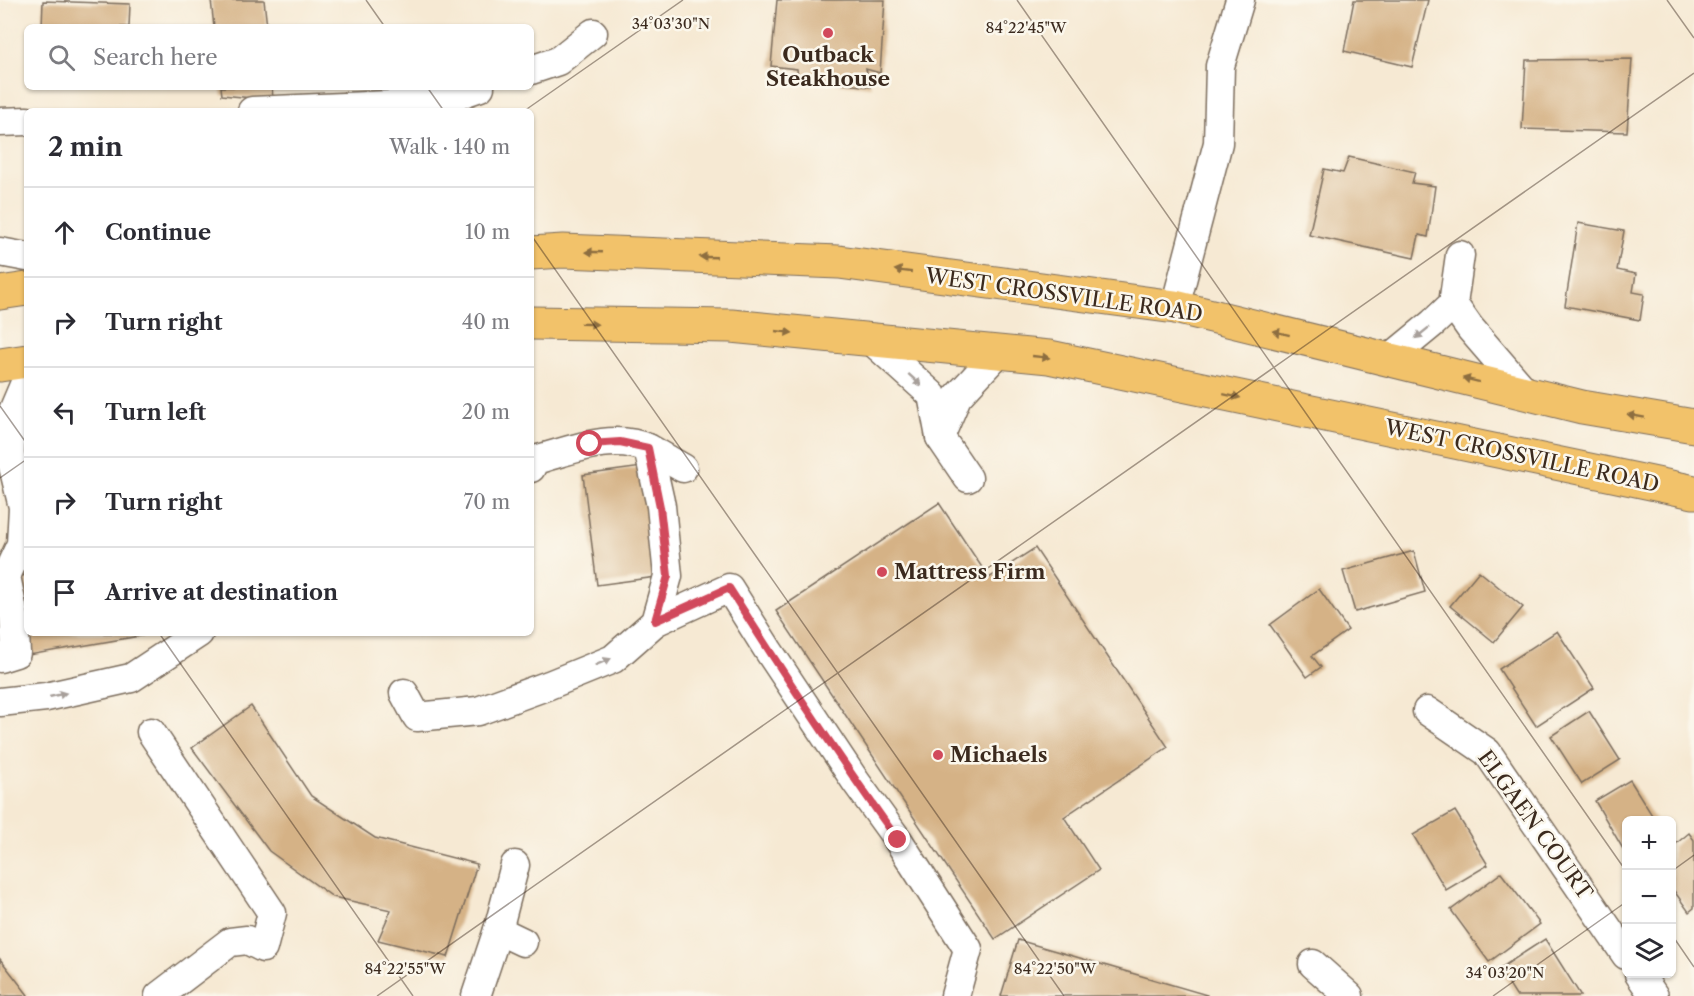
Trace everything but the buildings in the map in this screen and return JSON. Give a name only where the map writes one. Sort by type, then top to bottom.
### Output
[{"type":"main road","name":"WEST CROSSVILLE ROAD","points":[[534,253],[564,251],[839,262],[1175,307],[1582,407],[1694,426]]},
{"type":"main road","points":[[0,293],[24,289]]},
{"type":"main road","name":"WEST CROSSVILLE ROAD","points":[[534,323],[731,327],[1049,357],[1694,492]]},
{"type":"main road","points":[[0,365],[24,361]]},
{"type":"street","points":[[1175,307],[1218,143],[1220,66],[1240,0]]},
{"type":"street","points":[[534,69],[558,61],[593,33]]},
{"type":"street","points":[[388,108],[434,107],[473,90]]},
{"type":"street","points":[[0,122],[24,121]]},
{"type":"street","points":[[0,252],[24,256]]},
{"type":"street","points":[[1389,360],[1433,324],[1453,304],[1460,255]]},
{"type":"street","points":[[1453,304],[1470,328],[1527,393]]},
{"type":"street","points":[[872,340],[932,395],[940,437],[968,478]]},
{"type":"street","points":[[940,437],[957,397],[999,352]]},
{"type":"street","points":[[0,658],[16,653],[14,616],[6,576],[21,544],[5,447],[13,411],[24,385]]},
{"type":"street","points":[[534,462],[590,444],[620,442],[648,448],[683,468]]},
{"type":"street","points":[[648,448],[660,507],[668,576],[655,621]]},
{"type":"street","points":[[404,693],[417,717],[478,711],[613,658],[655,621],[729,588],[856,782],[898,840],[968,949],[955,996]]},
{"type":"street","points":[[0,702],[46,698],[131,678],[194,636]]},
{"type":"street","name":"ELGAEN COURT","points":[[1427,711],[1487,752],[1622,949]]},
{"type":"street","points":[[151,732],[272,913],[263,948],[247,940],[230,942],[159,996]]},
{"type":"street","points":[[476,996],[511,936],[515,865]]},
{"type":"street","points":[[1313,964],[1349,996]]},
{"type":"street","points":[[1642,978],[1654,996]]},
{"type":"place","name":"Outback Steakhouse","points":[[828,33]]},
{"type":"place","name":"Mattress Firm","points":[[882,572]]},
{"type":"place","name":"Michaels","points":[[938,755]]},
{"type":"route","points":[[590,444],[620,442],[648,448],[660,507],[668,576],[655,621],[729,588],[856,782],[898,840]]}]
